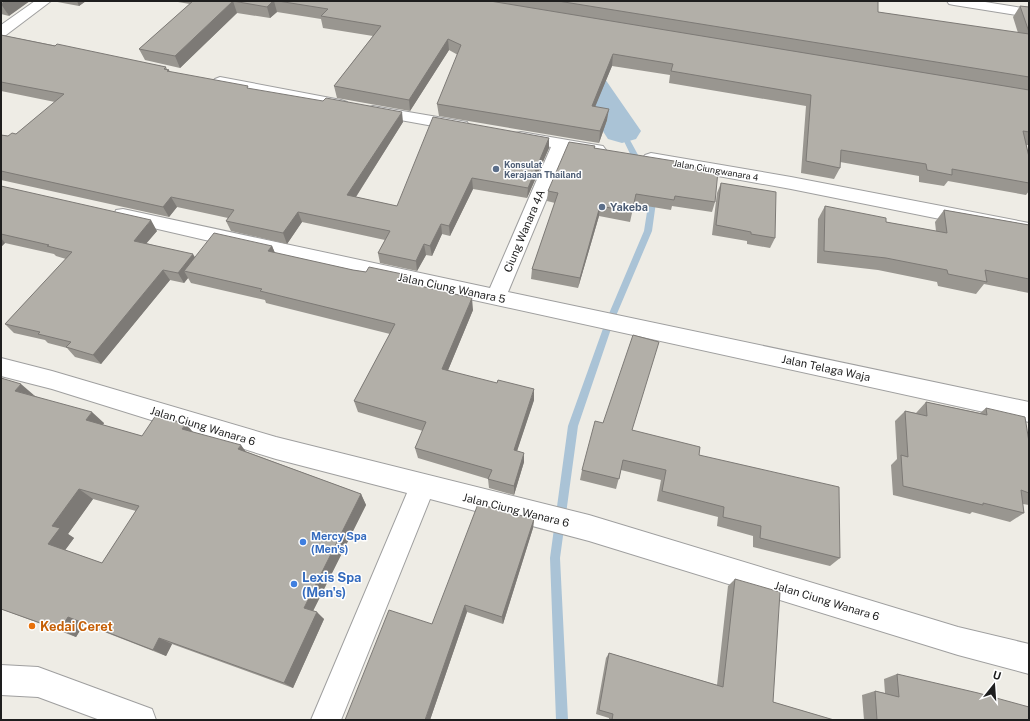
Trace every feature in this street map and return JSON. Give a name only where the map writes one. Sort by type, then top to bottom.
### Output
[{"type":"street","points":[[1,32],[44,1]]},
{"type":"street","points":[[954,1],[1029,13]]},
{"type":"street","points":[[205,79],[477,129]]},
{"type":"street","points":[[508,134],[611,153]]},
{"type":"street","name":"Ciung Wanara 4A","points":[[496,297],[561,144]]},
{"type":"street","name":"Jalan Ciungwanara 4","points":[[641,158],[792,183],[1029,230]]},
{"type":"street","name":"Jalan Ciung Wanara 5","points":[[109,212],[622,324]]},
{"type":"street","name":"Jalan Telaga Waja","points":[[622,324],[1029,412]]},
{"type":"street","name":"Jalan Ciung Wanara 6","points":[[1,367],[52,380],[276,448],[589,528],[958,641],[1029,659]]},
{"type":"street","points":[[326,720],[423,486]]},
{"type":"street","points":[[1,680],[38,682],[141,720]]},
{"type":"building","points":[[193,1],[233,1],[175,56],[139,49]]},
{"type":"building","points":[[233,1],[273,1],[267,7]]},
{"type":"building","points":[[278,1],[490,1],[1029,90],[1029,132],[1023,131],[1029,157],[1029,183],[952,169],[952,175],[927,170],[926,164],[841,150],[840,168],[806,161],[811,95],[671,71],[673,64],[613,54],[592,106],[609,109],[600,131],[437,104],[461,45],[448,39],[409,100],[334,86],[381,26],[321,16],[328,9]]},
{"type":"building","points":[[558,1],[878,1],[878,12],[1029,34],[1029,77]]},
{"type":"building","points":[[1020,6],[1029,7],[1029,32]]},
{"type":"building","points":[[1,35],[55,46],[57,44],[166,67],[164,69],[169,70],[167,71],[248,86],[247,88],[323,101],[326,98],[402,112],[347,195],[397,206],[433,117],[549,138],[528,188],[472,178],[449,226],[441,224],[430,246],[424,244],[416,261],[378,253],[390,231],[298,212],[283,233],[226,221],[234,210],[171,197],[163,207],[1,171],[1,135],[8,136],[12,133],[16,134],[64,94],[1,82]]},
{"type":"building","points":[[569,142],[595,146],[594,148],[680,162],[680,165],[718,171],[715,202],[675,196],[674,200],[636,194],[632,212],[600,206],[580,278],[532,269],[558,193],[548,191]]},
{"type":"building","points":[[721,183],[776,192],[775,238],[751,234],[751,232],[716,225]]},
{"type":"building","points":[[1,186],[151,220],[134,241],[193,254],[178,273],[163,270],[93,355],[66,347],[71,342],[38,334],[40,332],[5,324],[72,252],[1,234]]},
{"type":"building","points":[[825,206],[886,218],[886,222],[947,233],[944,210],[1029,225],[1029,279],[985,270],[987,282],[948,274],[947,270],[886,258],[824,251]]},
{"type":"building","points":[[214,233],[272,246],[268,251],[353,270],[366,272],[369,267],[407,275],[403,282],[472,298],[442,369],[497,383],[498,380],[534,389],[514,450],[524,453],[514,486],[488,479],[492,470],[415,448],[426,422],[354,401],[395,324],[260,291],[262,289],[184,271]]},
{"type":"building","points":[[633,335],[659,342],[632,430],[700,447],[699,455],[839,487],[840,558],[760,538],[761,526],[723,517],[724,507],[662,491],[666,470],[623,460],[619,479],[582,470],[595,421],[603,423]]},
{"type":"building","points":[[1,378],[21,384],[15,391],[92,412],[86,420],[142,436],[156,415],[186,424],[182,429],[241,445],[238,449],[361,494],[304,608],[317,612],[284,683],[159,638],[153,650],[68,617],[60,630],[1,609]],"holes":[[[79,489],[139,506],[102,563],[48,544],[60,528],[52,526]]]},
{"type":"building","points":[[926,402],[987,415],[986,408],[1025,417],[1029,442],[1029,493],[1021,490],[1024,513],[903,486],[901,455],[908,457],[905,411],[927,416]]},
{"type":"building","points":[[478,504],[534,519],[502,617],[465,605],[425,720],[345,720],[389,610],[432,624]]},
{"type":"building","points":[[735,579],[780,592],[773,702],[834,720],[612,720],[613,714],[599,710],[609,653],[723,687]]},
{"type":"building","points":[[897,674],[978,693],[1029,707],[1029,720],[877,720],[875,691],[899,697]]},
{"type":"waterway","points":[[594,1],[591,8],[587,79],[622,131]]},
{"type":"waterway","points":[[622,131],[639,164]]},
{"type":"waterway","points":[[562,720],[555,558],[573,426],[609,323],[648,231],[653,195]]},
{"type":"place","name":"Konsulat Kerajaan Thailand","points":[[496,169]]},
{"type":"place","name":"Yakeba","points":[[602,207]]},
{"type":"place","name":"Mercy Spa (Men's)","points":[[303,542]]},
{"type":"place","name":"Lexis Spa (Men's)","points":[[294,584]]},
{"type":"place","name":"Kedai Ceret","points":[[32,626]]}]
